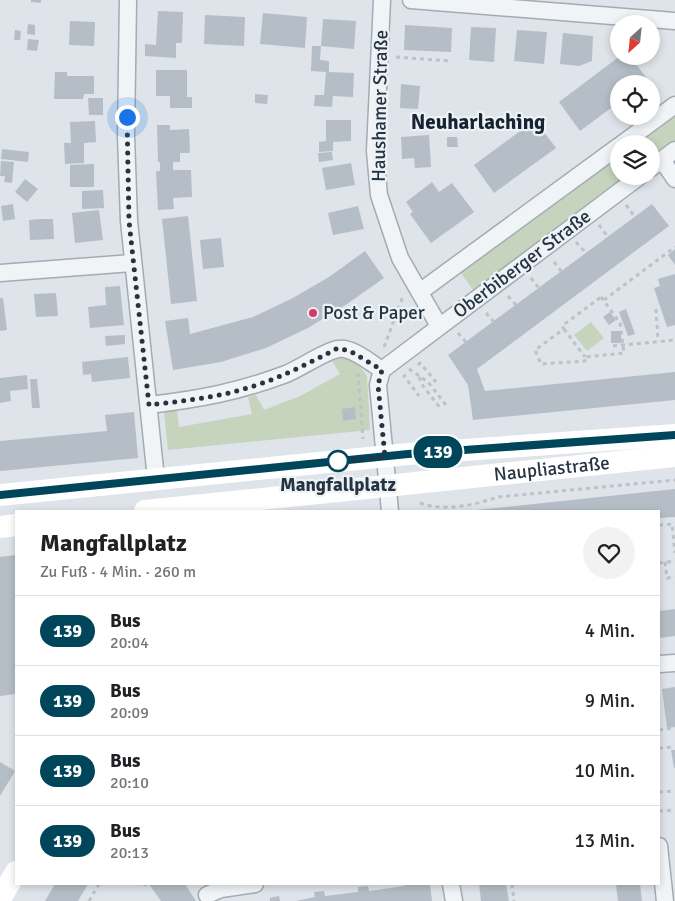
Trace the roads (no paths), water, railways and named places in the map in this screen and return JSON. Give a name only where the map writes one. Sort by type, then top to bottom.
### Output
[{"type":"street","points":[[128,0],[126,136],[132,263],[156,479],[155,510]]},
{"type":"street","name":"Haushamer Straße","points":[[382,0],[375,151],[379,195],[400,258],[418,286]]},
{"type":"street","points":[[411,0],[675,21]]},
{"type":"street","name":"Oberbiberger Straße","points":[[634,135],[675,105]]},
{"type":"street","name":"Oberbiberger Straße","points":[[610,152],[418,286],[439,326],[628,185]]},
{"type":"street","points":[[663,159],[675,179]]},
{"type":"street","points":[[0,273],[132,263]]},
{"type":"street","points":[[390,510],[378,385],[382,370],[439,326]]},
{"type":"street","points":[[149,405],[211,398],[248,388],[295,370],[338,348],[350,351],[382,370]]},
{"type":"street","name":"Naupliastraße","points":[[0,495],[385,457],[675,435]]},
{"type":"street","name":"Naupliastraße","points":[[164,510],[675,456]]},
{"type":"street","points":[[0,526],[15,525]]},
{"type":"street","points":[[660,664],[675,663]]},
{"type":"street","points":[[660,855],[665,901]]},
{"type":"street","points":[[0,899],[15,874]]},
{"type":"street","points":[[205,893],[248,885]]},
{"type":"street","points":[[451,885],[454,901]]},
{"type":"place","name":"Post & Paper","points":[[313,313]]},
{"type":"place","name":"Mangfallplatz","points":[[338,461]]},
{"type":"district","name":"Neuharlaching","points":[[478,122]]}]
